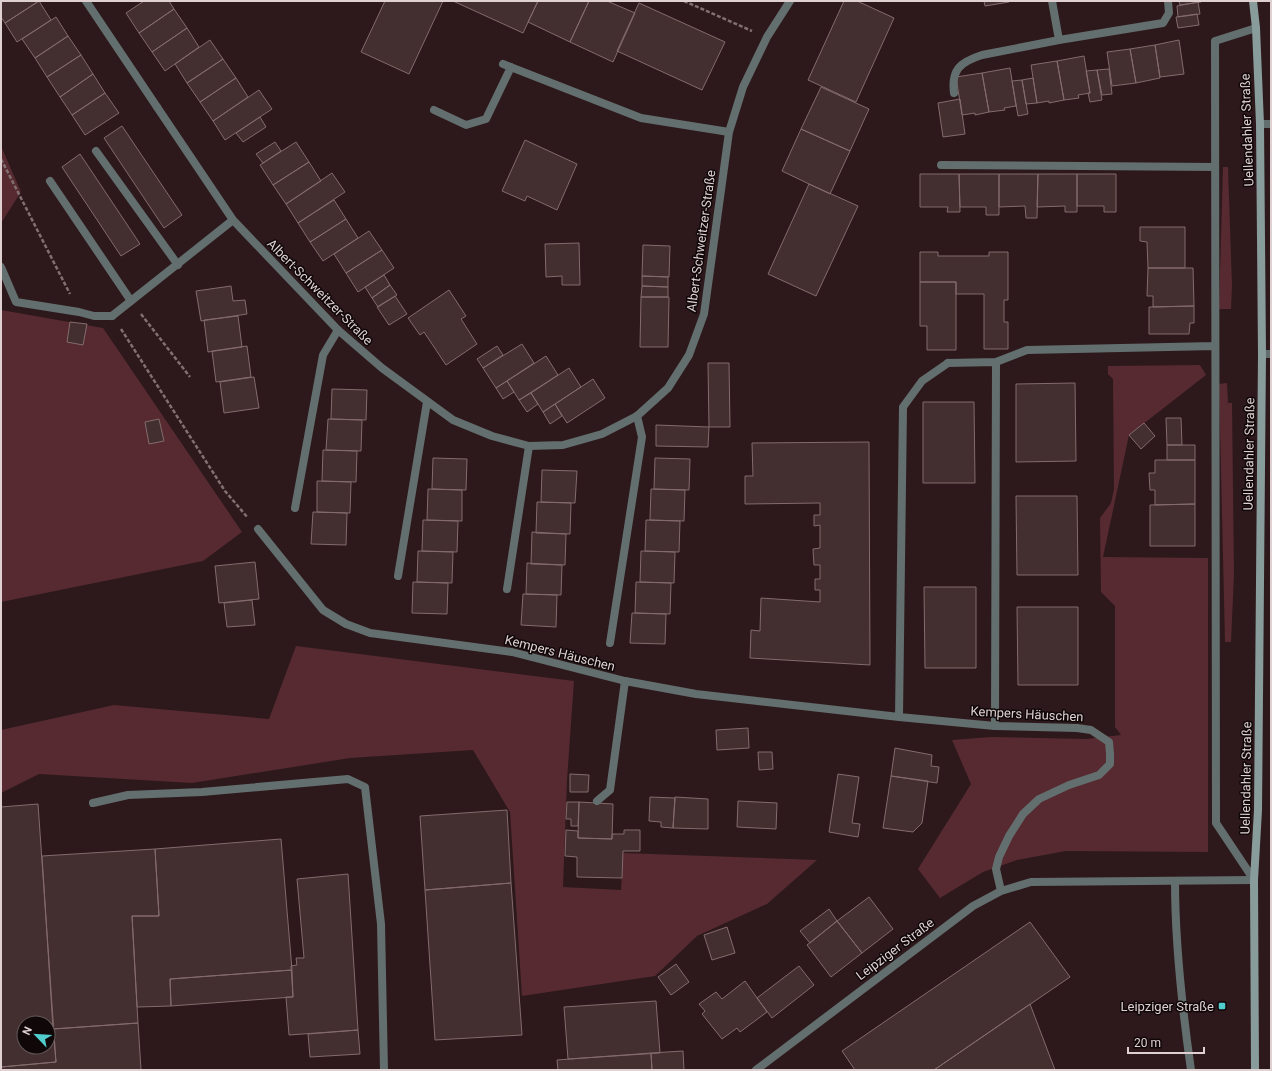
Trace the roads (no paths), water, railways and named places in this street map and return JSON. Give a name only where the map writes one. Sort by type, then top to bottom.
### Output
[{"type":"main road","name":"Uellendahler Straße","points":[[1254,1],[1260,124],[1267,354],[1258,810],[1254,880],[1255,1070]]},
{"type":"street","name":"Albert-Schweitzer-Straße","points":[[86,1],[233,220],[338,330],[382,368],[453,420],[492,436],[529,446],[564,445],[602,434],[637,416],[668,388],[689,356],[704,314],[729,132],[743,87],[767,37],[790,1]]},
{"type":"street","points":[[1052,1],[1059,40]]},
{"type":"street","points":[[954,93],[952,82],[957,69],[970,59],[982,55],[1059,40],[1163,23],[1170,13],[1168,1]]},
{"type":"street","name":"Uellendahler Straße","points":[[1254,880],[1216,823],[1215,41],[1256,28]]},
{"type":"street","points":[[434,110],[466,125],[486,119],[507,66],[640,118],[729,132]]},
{"type":"street","points":[[1260,124],[1271,124]]},
{"type":"street","points":[[96,151],[178,265]]},
{"type":"street","points":[[940,165],[1215,167]]},
{"type":"street","points":[[50,181],[131,301]]},
{"type":"street","points":[[1,267],[16,302],[79,312],[94,316],[112,316],[233,220]]},
{"type":"street","points":[[295,508],[322,355],[338,330]]},
{"type":"street","points":[[899,717],[903,407],[922,381],[948,363],[996,362],[1027,350],[1215,346]]},
{"type":"street","points":[[995,726],[996,362]]},
{"type":"street","points":[[398,576],[427,402]]},
{"type":"street","points":[[610,643],[642,437],[637,416]]},
{"type":"street","points":[[507,589],[529,446]]},
{"type":"street","name":"Kempers Häuschen","points":[[258,529],[323,610],[346,624],[370,632],[512,652],[625,681],[696,694],[899,717],[995,726],[1077,728],[1091,730],[1109,742],[1110,764],[1099,775],[1069,785],[1039,799],[1023,814],[1009,836],[999,857],[996,869],[1001,892]]},
{"type":"street","points":[[597,801],[610,790],[625,681]]},
{"type":"street","points":[[93,803],[128,795],[202,792],[348,779],[365,787],[381,924],[384,1070]]},
{"type":"street","name":"Leipziger Straße","points":[[756,1070],[973,906],[1001,892],[1031,882],[1254,880]]},
{"type":"street","points":[[1175,881],[1175,915],[1179,970],[1191,1070]]},
{"type":"place","name":"Leipziger Straße","points":[[1222,1006]]}]
